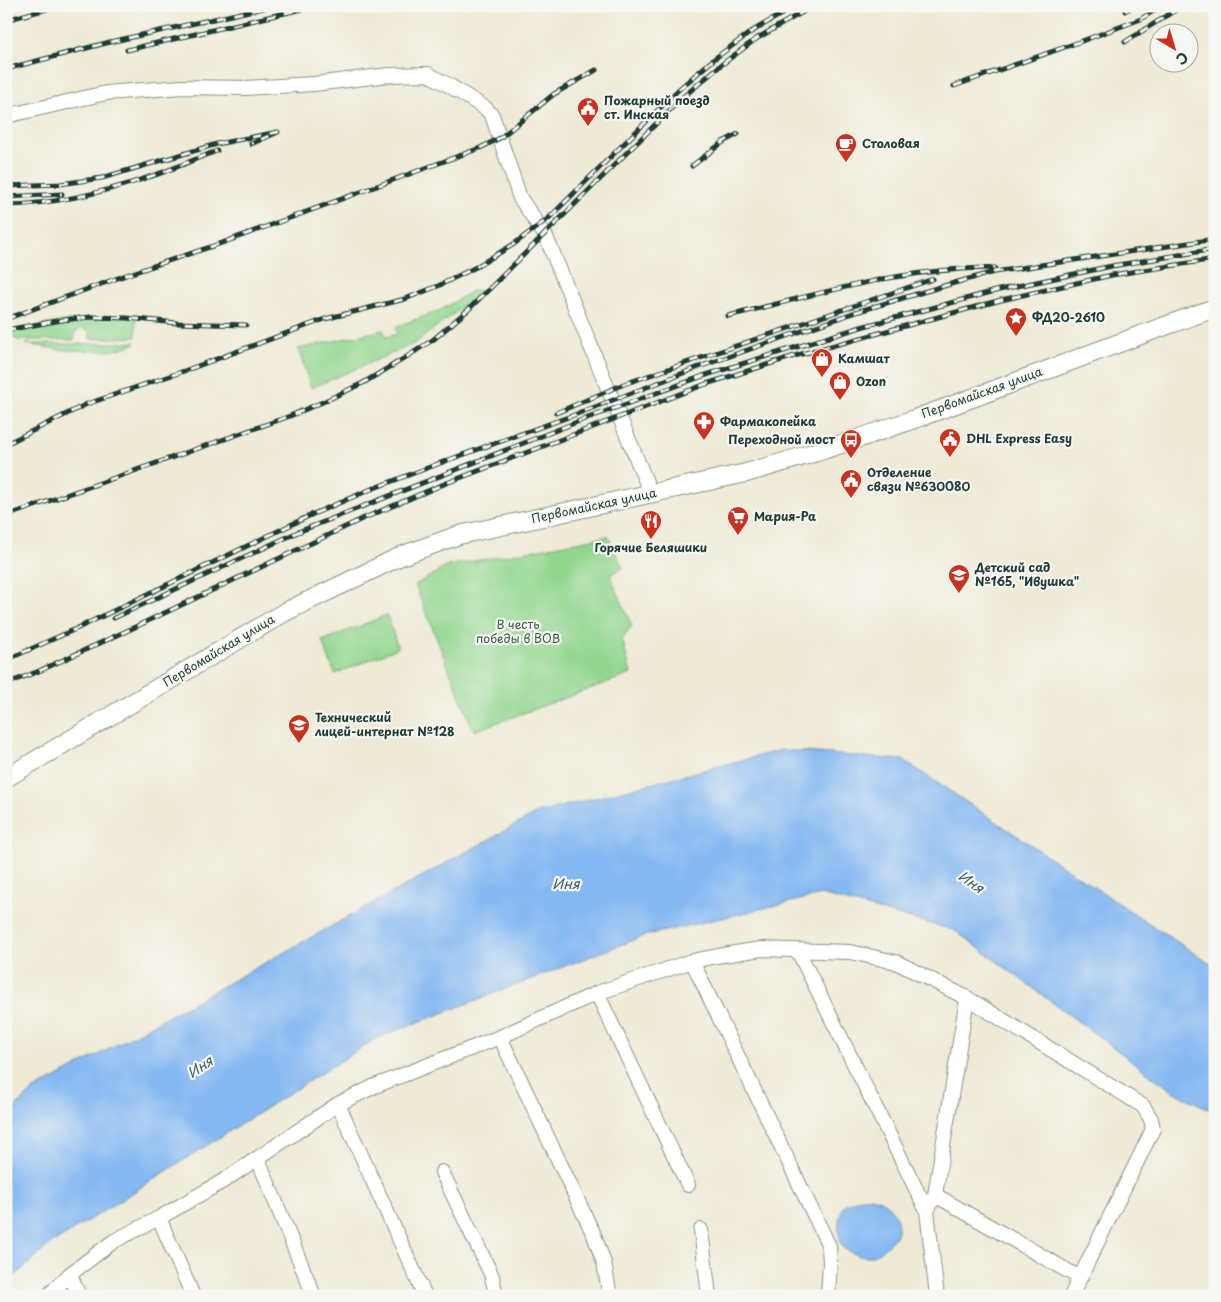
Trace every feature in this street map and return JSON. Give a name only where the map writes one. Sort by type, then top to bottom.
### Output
[{"type":"main road","name":"Первомайская улица","points":[[6,778],[285,612],[401,556],[459,535],[746,473],[850,441],[1215,308]]},
{"type":"street","points":[[6,116],[106,93],[182,86],[245,88],[314,84],[389,75],[428,74],[450,86],[485,108],[492,115],[520,198],[545,234],[651,494]]},
{"type":"street","points":[[48,1296],[70,1274],[114,1241],[159,1218],[258,1159],[338,1104],[375,1086],[500,1037],[598,993],[692,961],[761,949],[850,952],[896,962],[968,998],[1143,1106],[1151,1119],[1153,1129],[1071,1296]]},
{"type":"street","points":[[798,951],[927,1211],[938,1296]]},
{"type":"street","points":[[692,961],[829,1246],[828,1296]]},
{"type":"street","points":[[598,993],[688,1185]]},
{"type":"street","points":[[927,1211],[935,1195],[968,998]]},
{"type":"street","points":[[500,1037],[594,1234],[604,1263],[610,1296]]},
{"type":"street","points":[[338,1104],[426,1296]]},
{"type":"street","points":[[258,1159],[314,1296]]},
{"type":"street","points":[[442,1172],[492,1276],[496,1296]]},
{"type":"street","points":[[935,1195],[1080,1278]]},
{"type":"street","points":[[159,1218],[193,1296]]},
{"type":"street","points":[[701,1230],[709,1296]]},
{"type":"street","points":[[70,1274],[79,1296]]},
{"type":"green space","points":[[485,290],[414,344],[311,388],[298,349],[383,330],[386,337],[398,334],[395,327],[441,310],[472,291]]},
{"type":"green space","points":[[107,317],[129,317],[136,319],[136,337],[90,339],[89,331],[82,328],[75,332],[74,340],[18,340],[6,334],[6,332],[44,325]]},
{"type":"green space","points":[[136,342],[135,344],[112,351],[62,350],[26,344],[83,344]]},
{"type":"green space","name":"В честь победы в ВОВ","points":[[608,536],[623,568],[610,575],[632,626],[622,638],[631,674],[474,731],[415,585],[448,566]]},
{"type":"green space","points":[[387,615],[398,648],[335,674],[322,641]]},
{"type":"water","name":"Иня","points":[[781,750],[903,760],[1215,967],[1215,1112],[1174,1092],[954,930],[821,895],[644,936],[377,1038],[48,1246],[6,1284],[6,1115],[34,1090],[537,813]]},
{"type":"water","points":[[871,1197],[888,1205],[895,1215],[898,1227],[894,1238],[884,1248],[866,1257],[842,1247],[839,1221],[844,1205],[857,1199]]},
{"type":"railway","points":[[6,20],[58,6]]},
{"type":"railway","points":[[6,69],[110,42],[272,6]]},
{"type":"railway","points":[[127,50],[315,6]]},
{"type":"railway","points":[[6,444],[87,404],[184,371],[325,319],[405,299],[438,286],[476,267],[514,244],[549,218],[678,90],[714,59],[751,32],[795,6]]},
{"type":"railway","points":[[6,516],[290,416],[363,383],[405,358],[434,339],[469,309],[683,97],[756,39],[813,6]]},
{"type":"railway","points":[[1125,11],[1133,6]]},
{"type":"railway","points":[[954,86],[1141,19],[1161,6]]},
{"type":"railway","points":[[1125,42],[1182,6]]},
{"type":"railway","points":[[6,319],[126,275],[222,243],[480,148],[500,138],[554,94],[596,70]]},
{"type":"railway","points":[[6,186],[60,184],[102,178],[217,144],[278,132],[251,144]]},
{"type":"railway","points":[[692,166],[723,142],[738,134]]},
{"type":"railway","points":[[6,205],[60,200],[96,193],[158,174],[217,151]]},
{"type":"railway","points":[[6,197],[62,194]]},
{"type":"railway","points":[[6,660],[78,628],[311,515],[369,490],[699,367],[856,312],[994,272],[1215,239]]},
{"type":"railway","points":[[114,618],[298,532],[577,422],[703,376],[861,327],[999,290],[1112,266],[1215,249]]},
{"type":"railway","points":[[6,684],[133,628],[362,519],[444,484],[706,384],[798,355],[1001,300],[1112,275],[1215,259]]},
{"type":"railway","points":[[728,316],[827,291],[894,277],[927,272],[995,268]]},
{"type":"railway","points":[[556,413],[624,384],[933,279]]},
{"type":"railway","points":[[6,330],[91,317],[127,318],[177,323],[246,325]]},
{"type":"place","name":"Пожарный поезд ст. Инская","points":[[588,127]]},
{"type":"place","name":"Столовая","points":[[846,163]]},
{"type":"place","name":"ФД20-2610","points":[[1016,337]]},
{"type":"place","name":"Камшат","points":[[822,378]]},
{"type":"place","name":"Ozon","points":[[840,401]]},
{"type":"place","name":"Фармакопейка","points":[[704,441]]},
{"type":"place","name":"DHL Express Easy","points":[[950,458]]},
{"type":"place","name":"Переходной мост","points":[[851,459]]},
{"type":"place","name":"Отделение связи №630080","points":[[851,499]]},
{"type":"place","name":"Мария-Ра","points":[[738,536]]},
{"type":"place","name":"Горячие Беляшики","points":[[651,540]]},
{"type":"place","name":"Детский сад №165, \"Ивушка\"","points":[[959,594]]},
{"type":"place","name":"Технический лицей-интернат №128","points":[[299,744]]}]
